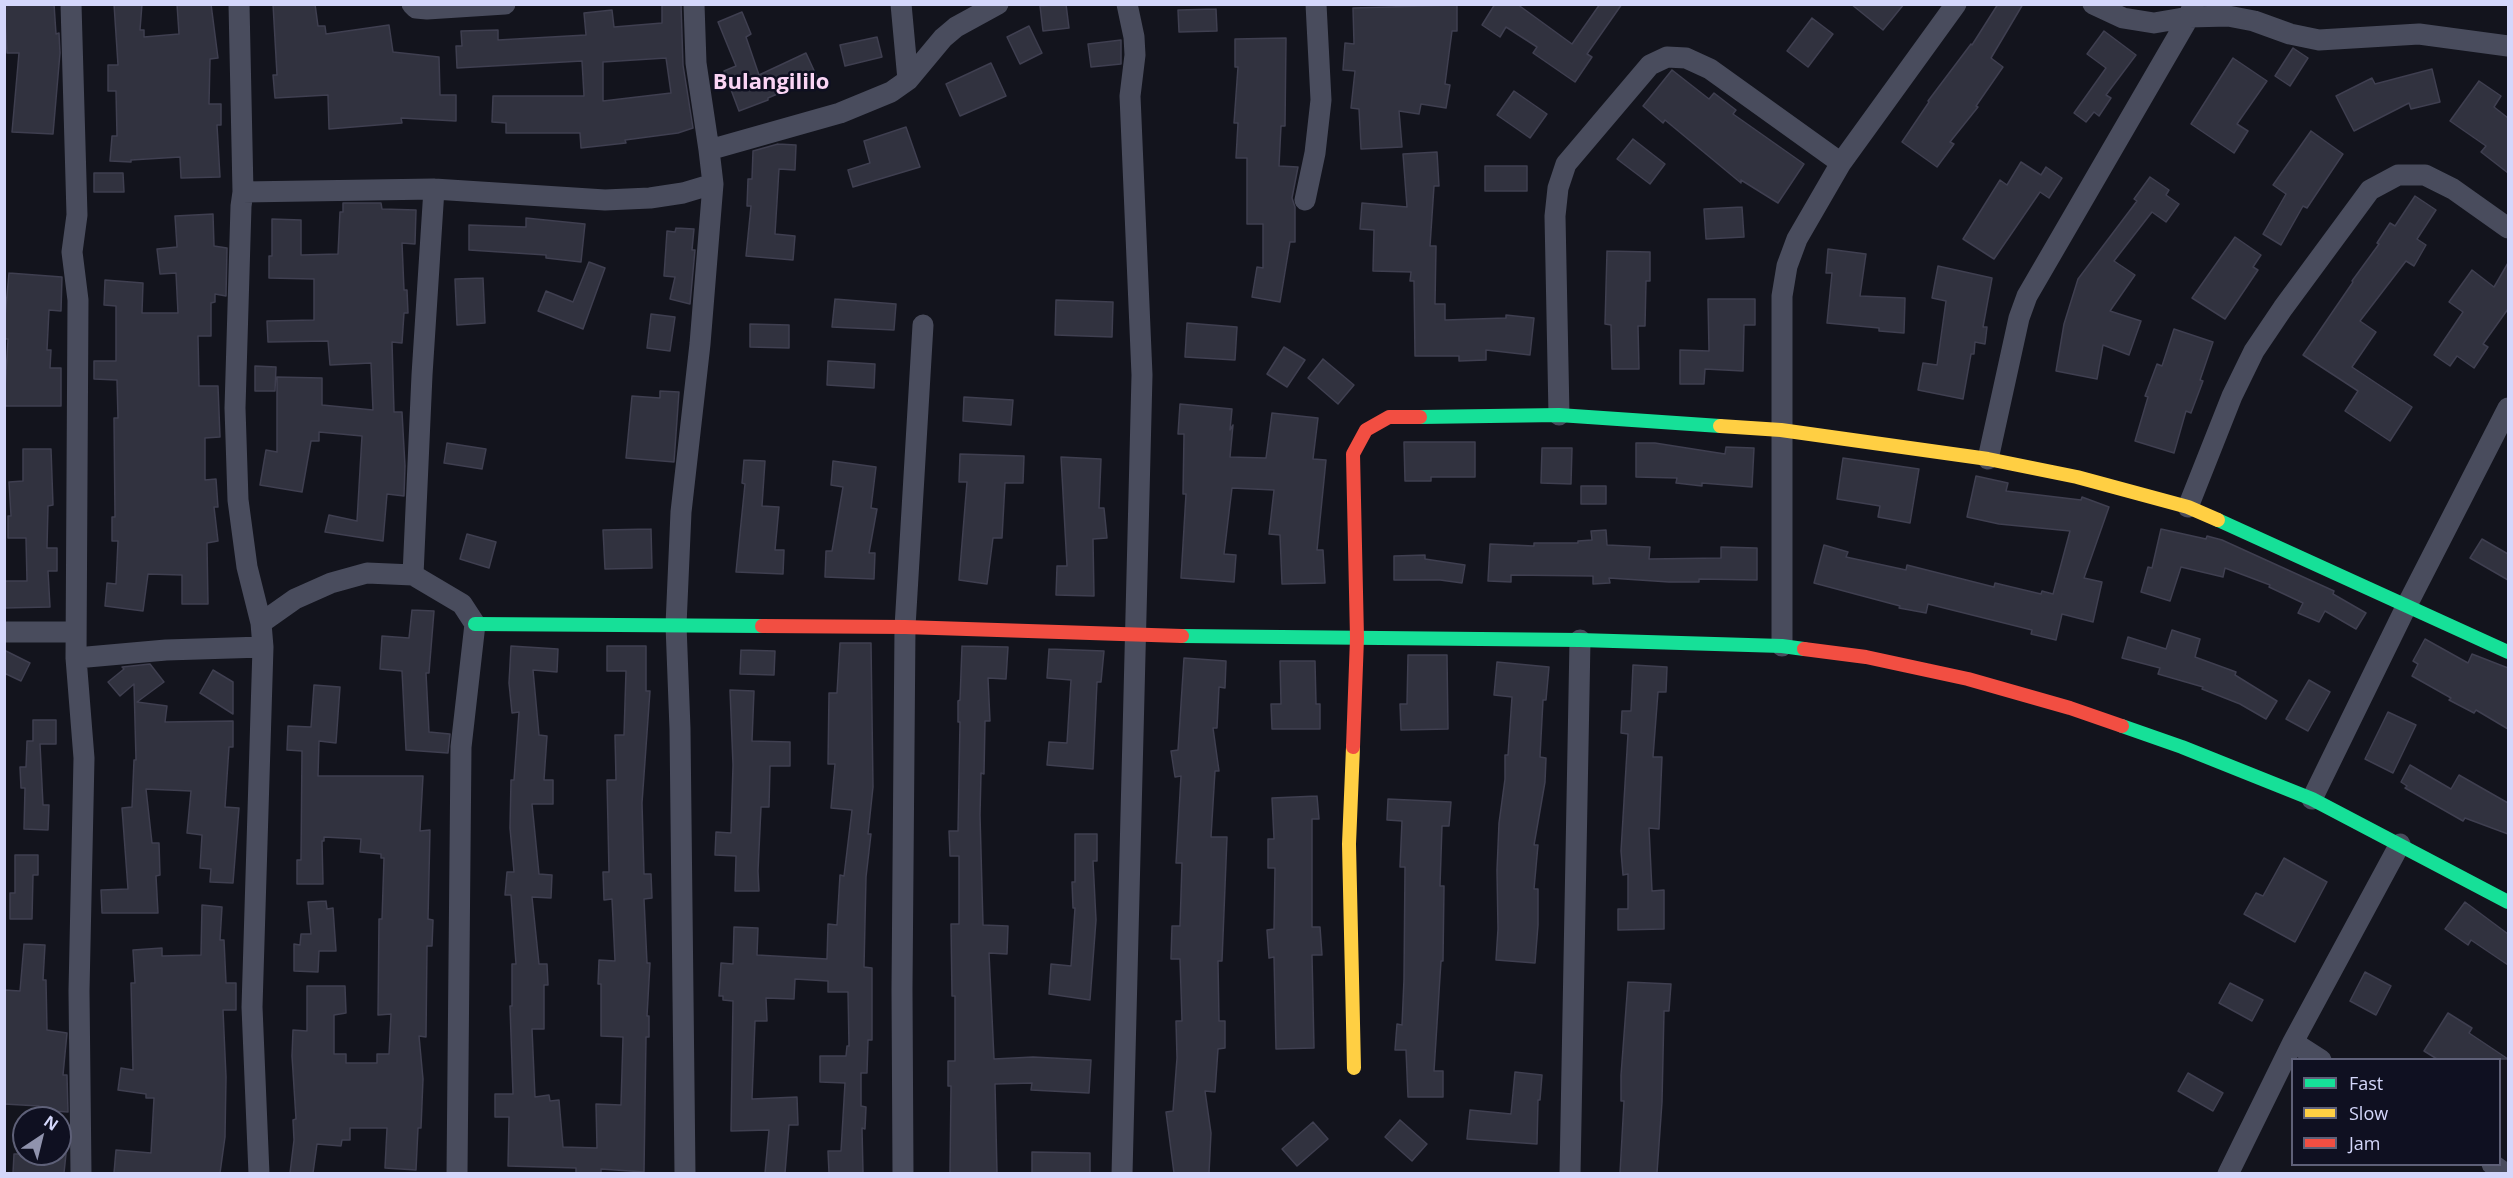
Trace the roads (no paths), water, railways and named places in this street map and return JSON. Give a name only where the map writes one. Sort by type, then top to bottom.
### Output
[{"type":"street","points":[[72,4],[77,215],[72,252],[78,300],[76,658],[84,758],[79,991],[81,1173]]},
{"type":"street","points":[[239,4],[243,192],[235,408],[238,500],[248,567],[261,623],[263,647],[252,1007],[259,1173]]},
{"type":"street","points":[[412,4],[416,8],[427,9],[505,4]]},
{"type":"street","points":[[685,1173],[680,729],[676,625],[681,512],[700,344],[713,184],[697,73],[694,4]]},
{"type":"street","points":[[901,4],[908,80]]},
{"type":"street","points":[[709,150],[840,113],[891,93],[908,80],[943,38],[956,27],[998,4]]},
{"type":"street","points":[[1122,1173],[1142,375],[1130,96],[1135,56],[1134,37],[1127,4]]},
{"type":"street","points":[[1305,200],[1315,153],[1321,100],[1316,4]]},
{"type":"street","points":[[1782,646],[1782,296],[1787,266],[1797,239],[1841,163],[1956,4]]},
{"type":"street","points":[[2093,4],[2123,18],[2154,23],[2191,11],[2228,16],[2319,40],[2419,34],[2508,46]]},
{"type":"street","points":[[1988,459],[2019,318],[2027,296],[2191,11]]},
{"type":"street","points":[[1559,415],[1556,216],[1558,188],[1566,164],[1650,65],[1667,57],[1686,58],[1710,69],[1841,163]]},
{"type":"street","points":[[2188,507],[2232,396],[2254,351],[2370,189],[2398,175],[2426,175],[2453,189],[2508,228]]},
{"type":"street","points":[[243,192],[434,189],[605,200],[672,194],[713,184]]},
{"type":"street","points":[[413,575],[422,375],[434,189]]},
{"type":"street","points":[[903,1173],[905,627],[923,325]]},
{"type":"street","points":[[2312,799],[2406,607],[2508,408]]},
{"type":"street","points":[[1354,1068],[1349,844],[1357,638],[1353,454],[1366,430],[1389,417],[1559,415],[1781,430],[1988,459],[2077,477],[2188,507],[2508,652]]},
{"type":"street","points":[[261,623],[295,599],[331,583],[367,573],[413,575],[462,604],[475,624],[461,747],[457,1173]]},
{"type":"street","points":[[475,624],[905,627],[1135,635],[1580,640],[1782,646],[1877,659],[1968,680],[2070,708],[2182,747],[2312,799],[2508,902]]},
{"type":"street","points":[[4,632],[76,632]]},
{"type":"street","points":[[1570,1173],[1580,640]]},
{"type":"street","points":[[76,658],[166,650],[263,647]]},
{"type":"street","points":[[2228,1173],[2293,1042],[2400,844]]},
{"type":"street","points":[[2293,1042],[2319,1058]]},
{"type":"district","name":"Bulangililo","points":[[771,83]]}]
